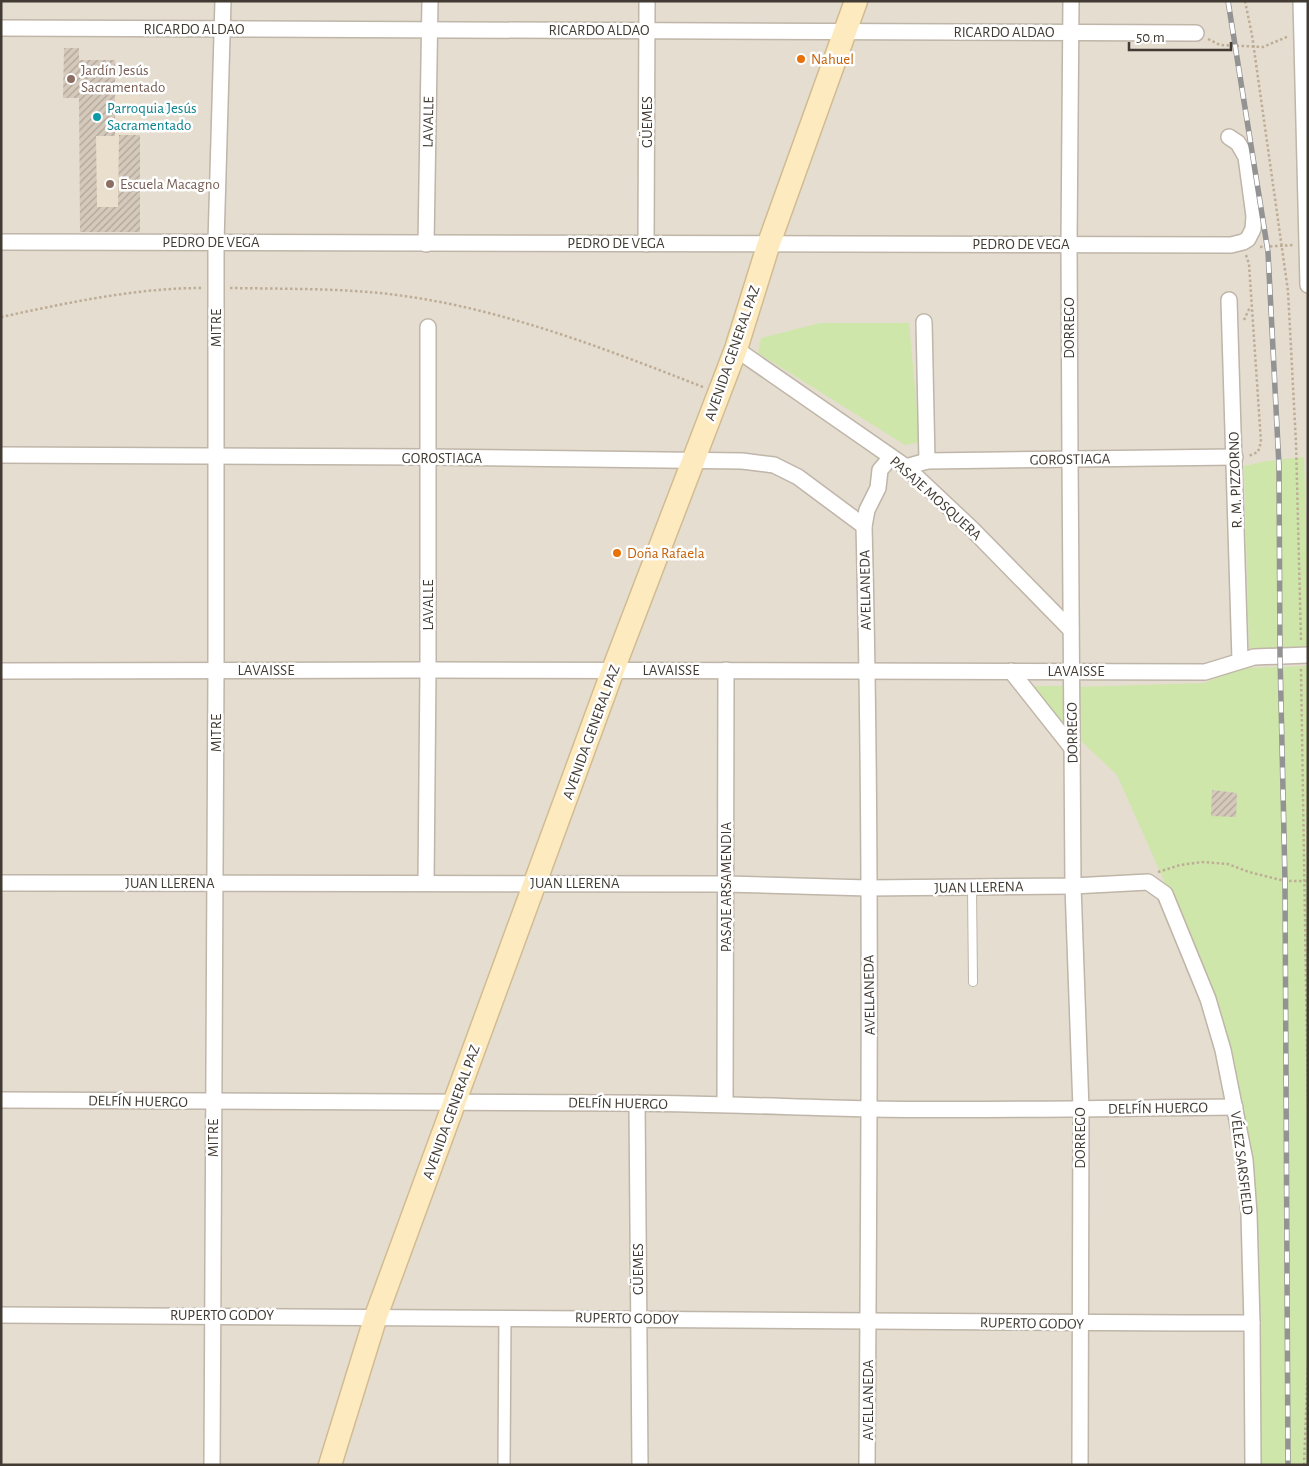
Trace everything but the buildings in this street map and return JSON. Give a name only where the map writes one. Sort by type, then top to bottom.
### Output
[{"type":"main road","name":"AVENIDA GENERAL PAZ","points":[[330,1465],[376,1316],[613,670],[736,349],[769,243],[856,1]]},
{"type":"street","name":"MITRE","points":[[212,1465],[216,242],[223,1]]},
{"type":"street","name":"LAVALLE","points":[[426,244],[430,1]]},
{"type":"street","name":"GÜEMES","points":[[646,244],[647,1]]},
{"type":"street","name":"DORREGO","points":[[1071,1],[1069,244],[1071,630],[1073,886],[1081,1109],[1080,1465]]},
{"type":"street","points":[[1301,1],[1305,30],[1308,285]]},
{"type":"street","name":"RICARDO ALDAO","points":[[1,28],[1196,33]]},
{"type":"street","points":[[1229,137],[1238,143],[1246,157],[1254,216],[1253,229],[1248,240],[1231,245]]},
{"type":"street","name":"PEDRO DE VEGA","points":[[1,242],[1231,245]]},
{"type":"street","name":"R. M. PIZZORNO","points":[[1229,300],[1240,660]]},
{"type":"street","points":[[924,322],[927,461]]},
{"type":"street","name":"LAVALLE","points":[[426,883],[428,327]]},
{"type":"street","name":"PASAJE MOSQUERA","points":[[736,349],[906,467],[972,529],[1071,630]]},
{"type":"street","name":"GOROSTIAGA","points":[[1,455],[742,461],[774,465],[798,477],[864,526]]},
{"type":"street","name":"AVELLANEDA","points":[[868,1465],[870,1109],[868,671],[864,526],[867,510],[878,488],[880,470],[891,457]]},
{"type":"street","name":"GOROSTIAGA","points":[[906,467],[927,461],[1235,457]]},
{"type":"street","name":"LAVAISSE","points":[[1,671],[726,670],[1205,672],[1254,657],[1304,655]]},
{"type":"street","name":"PASAJE ARSAMENDIA","points":[[725,1104],[726,670]]},
{"type":"street","points":[[1011,671],[1072,748]]},
{"type":"street","name":"JUAN LLERENA","points":[[1,883],[535,883],[972,888],[1148,882]]},
{"type":"street","name":"VÉLEZ SARSFIELD","points":[[1148,882],[1165,894],[1208,999],[1222,1050],[1245,1160],[1249,1214],[1252,1323],[1253,1465]]},
{"type":"street","name":"DELFÍN HUERGO","points":[[1,1100],[213,1102],[454,1101],[725,1104],[870,1109],[1235,1107]]},
{"type":"street","name":"GÜEMES","points":[[637,1103],[640,1465]]},
{"type":"street","name":"RUPERTO GODOY","points":[[1,1315],[638,1318],[1079,1324],[1252,1323]]},
{"type":"street","points":[[504,1465],[505,1317]]},
{"type":"lane","points":[[972,888],[973,982]]},
{"type":"path","points":[[1245,1],[1254,46],[1288,291],[1304,655],[1308,1108]]},
{"type":"path","points":[[1196,33],[1220,45],[1263,47],[1305,30]]},
{"type":"path","points":[[1231,245],[1245,253],[1249,264],[1260,442],[1258,452],[1252,456],[1235,457]]},
{"type":"path","points":[[1245,253],[1262,246],[1307,245]]},
{"type":"path","points":[[1,317],[124,294],[188,288],[313,290],[396,295],[482,310],[595,345],[719,394]]},
{"type":"path","points":[[1148,882],[1145,873],[1162,872],[1180,865],[1202,862],[1228,864],[1249,872],[1286,881],[1306,881]]},
{"type":"path","points":[[1304,1465],[1308,1361]]},
{"type":"shaded area","points":[[1,1],[1308,1],[1308,1465],[1,1465]]},
{"type":"shaded area","name":"Escuela Macagno","points":[[139,95],[140,232],[80,232],[79,136],[115,136],[115,96]]},
{"type":"green space","points":[[820,323],[909,323],[920,442],[905,445],[758,353],[761,338]]},
{"type":"green space","points":[[1304,457],[1308,646],[1249,650],[1244,466],[1267,461]]},
{"type":"green space","points":[[1308,666],[1308,1465],[1259,1465],[1256,1196],[1217,1007],[1117,775],[1081,741],[1077,687],[1204,683],[1243,668]]},
{"type":"green space","points":[[1031,686],[1064,686],[1064,726]]},
{"type":"railway","points":[[1228,1],[1268,252],[1279,466],[1280,655],[1285,881],[1288,1465]]},
{"type":"place","name":"Nahuel","points":[[801,59]]},
{"type":"place","name":"Jardín Jesús Sacramentado","points":[[71,79]]},
{"type":"place","name":"Parroquia Jesús Sacramentado","points":[[97,117]]},
{"type":"place","name":"Escuela Macagno","points":[[110,184]]},
{"type":"place","name":"Doña Rafaela","points":[[617,553]]}]
